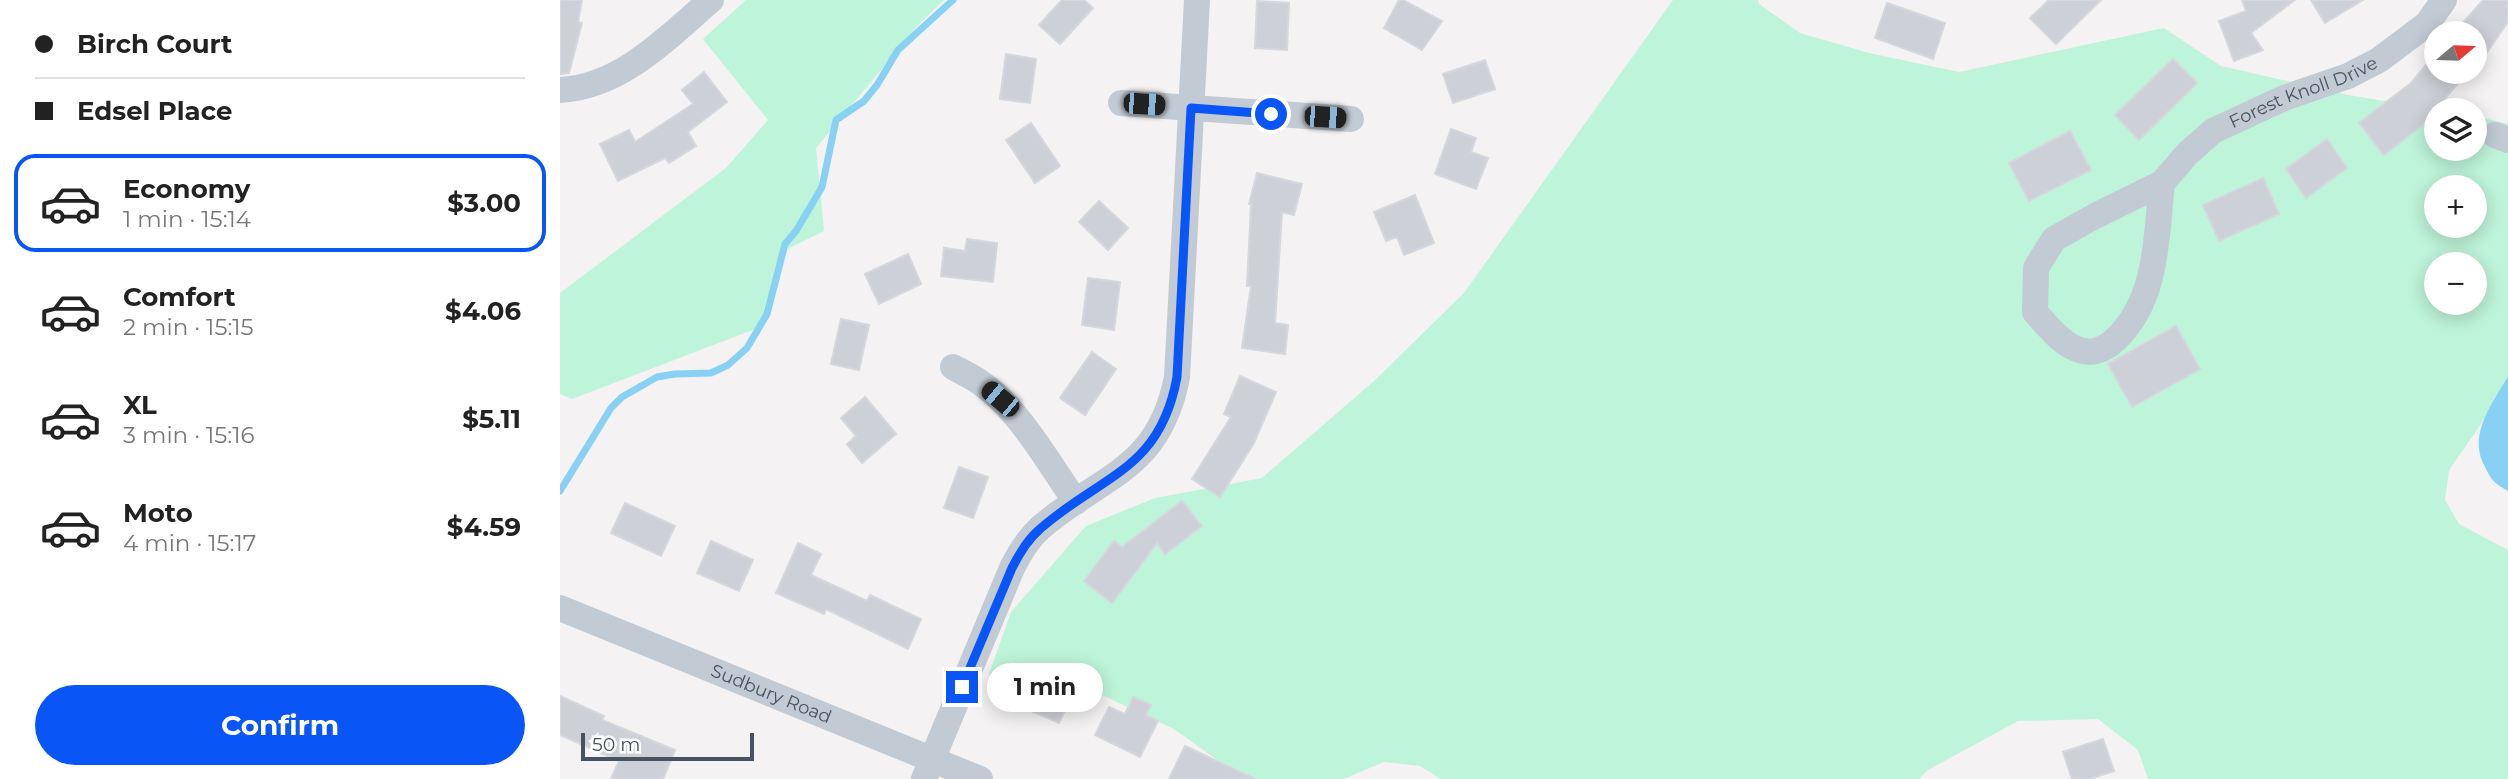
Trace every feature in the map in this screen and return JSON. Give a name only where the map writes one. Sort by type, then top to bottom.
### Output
[{"type":"street","points":[[560,90],[592,85],[610,78],[650,52],[711,0]]},
{"type":"street","points":[[928,769],[1012,568],[1039,530],[1136,460],[1156,436],[1174,393],[1197,0]]},
{"type":"street","name":"Forest Knoll Drive","points":[[2162,183],[2154,257],[2145,296],[2129,326],[2105,349],[2082,352],[2057,338],[2035,312],[2036,268],[2054,239],[2162,183],[2187,154],[2213,131],[2284,98],[2348,76],[2379,60],[2427,24],[2444,0]]},
{"type":"street","points":[[1121,103],[1352,119]]},
{"type":"street","points":[[953,367],[981,383],[1000,399],[1076,502]]},
{"type":"street","name":"Sudbury Road","points":[[560,608],[928,769],[981,779]]},
{"type":"green space","points":[[746,0],[944,0],[919,24],[816,148],[824,231],[781,252],[763,326],[572,399],[560,394],[560,293],[726,168],[768,120],[703,39]]},
{"type":"green space","points":[[1673,0],[1758,0],[1759,4],[1800,33],[1869,53],[1959,72],[2164,28],[2221,66],[2348,95],[2424,108],[2424,161],[2487,161],[2487,119],[2508,124],[2508,376],[2479,427],[2449,470],[2445,500],[2459,524],[2508,550],[2508,779],[2148,779],[2138,750],[2098,719],[2018,721],[1928,770],[1919,779],[1441,779],[1420,766],[1384,762],[1343,779],[1244,779],[1174,729],[1087,688],[1006,695],[989,674],[1011,612],[1086,526],[1155,498],[1262,478],[1374,381],[1464,293]]},
{"type":"water","points":[[2508,376],[2508,491],[2488,473],[2479,451],[2479,440],[2485,418]]},
{"type":"building","points":[[560,0],[582,0],[578,22],[582,23],[569,73],[560,74]]},
{"type":"building","points":[[1062,0],[1084,0],[1093,8],[1060,44],[1039,25]]},
{"type":"building","points":[[1399,0],[1442,21],[1422,50],[1384,28]]},
{"type":"building","points":[[2049,0],[2101,0],[2056,44],[2030,18]]},
{"type":"building","points":[[2242,0],[2295,0],[2251,33],[2263,50],[2234,61],[2219,21],[2246,11]]},
{"type":"building","points":[[2311,0],[2363,0],[2325,23]]},
{"type":"building","points":[[2483,0],[2508,0],[2508,22],[2487,52],[2487,21],[2465,21]]},
{"type":"building","points":[[1257,1],[1289,3],[1287,50],[1255,48]]},
{"type":"building","points":[[1887,3],[1945,23],[1933,59],[1875,38]]},
{"type":"building","points":[[1006,54],[1036,59],[1030,103],[1000,99]]},
{"type":"building","points":[[2173,59],[2197,83],[2139,140],[2115,115]]},
{"type":"building","points":[[1485,60],[1495,89],[1453,103],[1443,74]]},
{"type":"building","points":[[2424,67],[2424,84],[2458,84],[2445,98],[2424,98],[2424,123],[2384,155],[2359,123],[2411,83]]},
{"type":"building","points":[[704,72],[727,102],[688,132],[696,146],[669,163],[665,158],[618,181],[600,144],[629,130],[635,142],[693,104],[682,90]]},
{"type":"building","points":[[1031,123],[1060,166],[1035,183],[1006,140]]},
{"type":"building","points":[[1451,129],[1476,138],[1471,152],[1488,158],[1476,189],[1435,174]]},
{"type":"building","points":[[2070,131],[2091,170],[2029,201],[2009,163]]},
{"type":"building","points":[[2327,139],[2347,168],[2306,198],[2286,169]]},
{"type":"building","points":[[1257,173],[1302,184],[1294,215],[1282,212],[1275,323],[1288,325],[1285,354],[1242,348],[1251,286],[1247,286],[1249,204]]},
{"type":"building","points":[[2263,178],[2279,214],[2219,241],[2203,205]]},
{"type":"building","points":[[1415,195],[1434,243],[1404,255],[1397,237],[1386,241],[1374,212]]},
{"type":"building","points":[[1099,201],[1128,228],[1108,250],[1079,222]]},
{"type":"building","points":[[967,239],[997,243],[993,282],[941,276],[944,248],[965,251]]},
{"type":"building","points":[[908,254],[921,284],[879,304],[865,274]]},
{"type":"building","points":[[1088,278],[1120,282],[1114,330],[1082,325]]},
{"type":"building","points":[[841,319],[869,325],[859,370],[831,364]]},
{"type":"building","points":[[2176,326],[2200,369],[2132,407],[2108,364]]},
{"type":"building","points":[[1092,352],[1116,369],[1085,415],[1060,398]]},
{"type":"building","points":[[1240,376],[1276,392],[1254,443],[1220,497],[1192,479],[1231,417],[1224,414]]},
{"type":"building","points":[[865,397],[896,434],[862,463],[847,444],[856,436],[841,418]]},
{"type":"building","points":[[959,467],[988,477],[973,518],[944,508]]},
{"type":"building","points":[[1182,501],[1202,526],[1165,554],[1157,543],[1112,603],[1084,581],[1114,541],[1122,547]]},
{"type":"building","points":[[625,503],[675,526],[661,556],[611,533]]},
{"type":"building","points":[[711,541],[753,560],[739,591],[697,573]]},
{"type":"building","points":[[798,543],[821,554],[811,575],[867,601],[870,595],[921,619],[908,649],[826,609],[824,614],[776,593]]},
{"type":"building","points":[[1026,672],[1073,692],[1059,723],[1013,703]]},
{"type":"building","points":[[560,696],[604,716],[602,720],[675,750],[663,779],[611,779],[619,761],[560,735]]},
{"type":"building","points":[[1133,697],[1151,705],[1146,715],[1158,721],[1140,757],[1095,735],[1109,707],[1125,714]]},
{"type":"building","points":[[2103,739],[2114,771],[2090,779],[2072,779],[2063,752]]},
{"type":"building","points":[[1185,746],[1255,779],[1169,779]]},
{"type":"waterway","points":[[560,491],[611,408],[622,397],[657,377],[711,373],[728,365],[747,348],[767,314],[785,244],[796,231],[822,187],[836,120],[864,101],[898,50],[953,0]]},
{"type":"route","points":[[962,687],[1020,553],[1039,530],[1136,460],[1156,436],[1170,408],[1177,377],[1191,108],[1271,114]]}]
